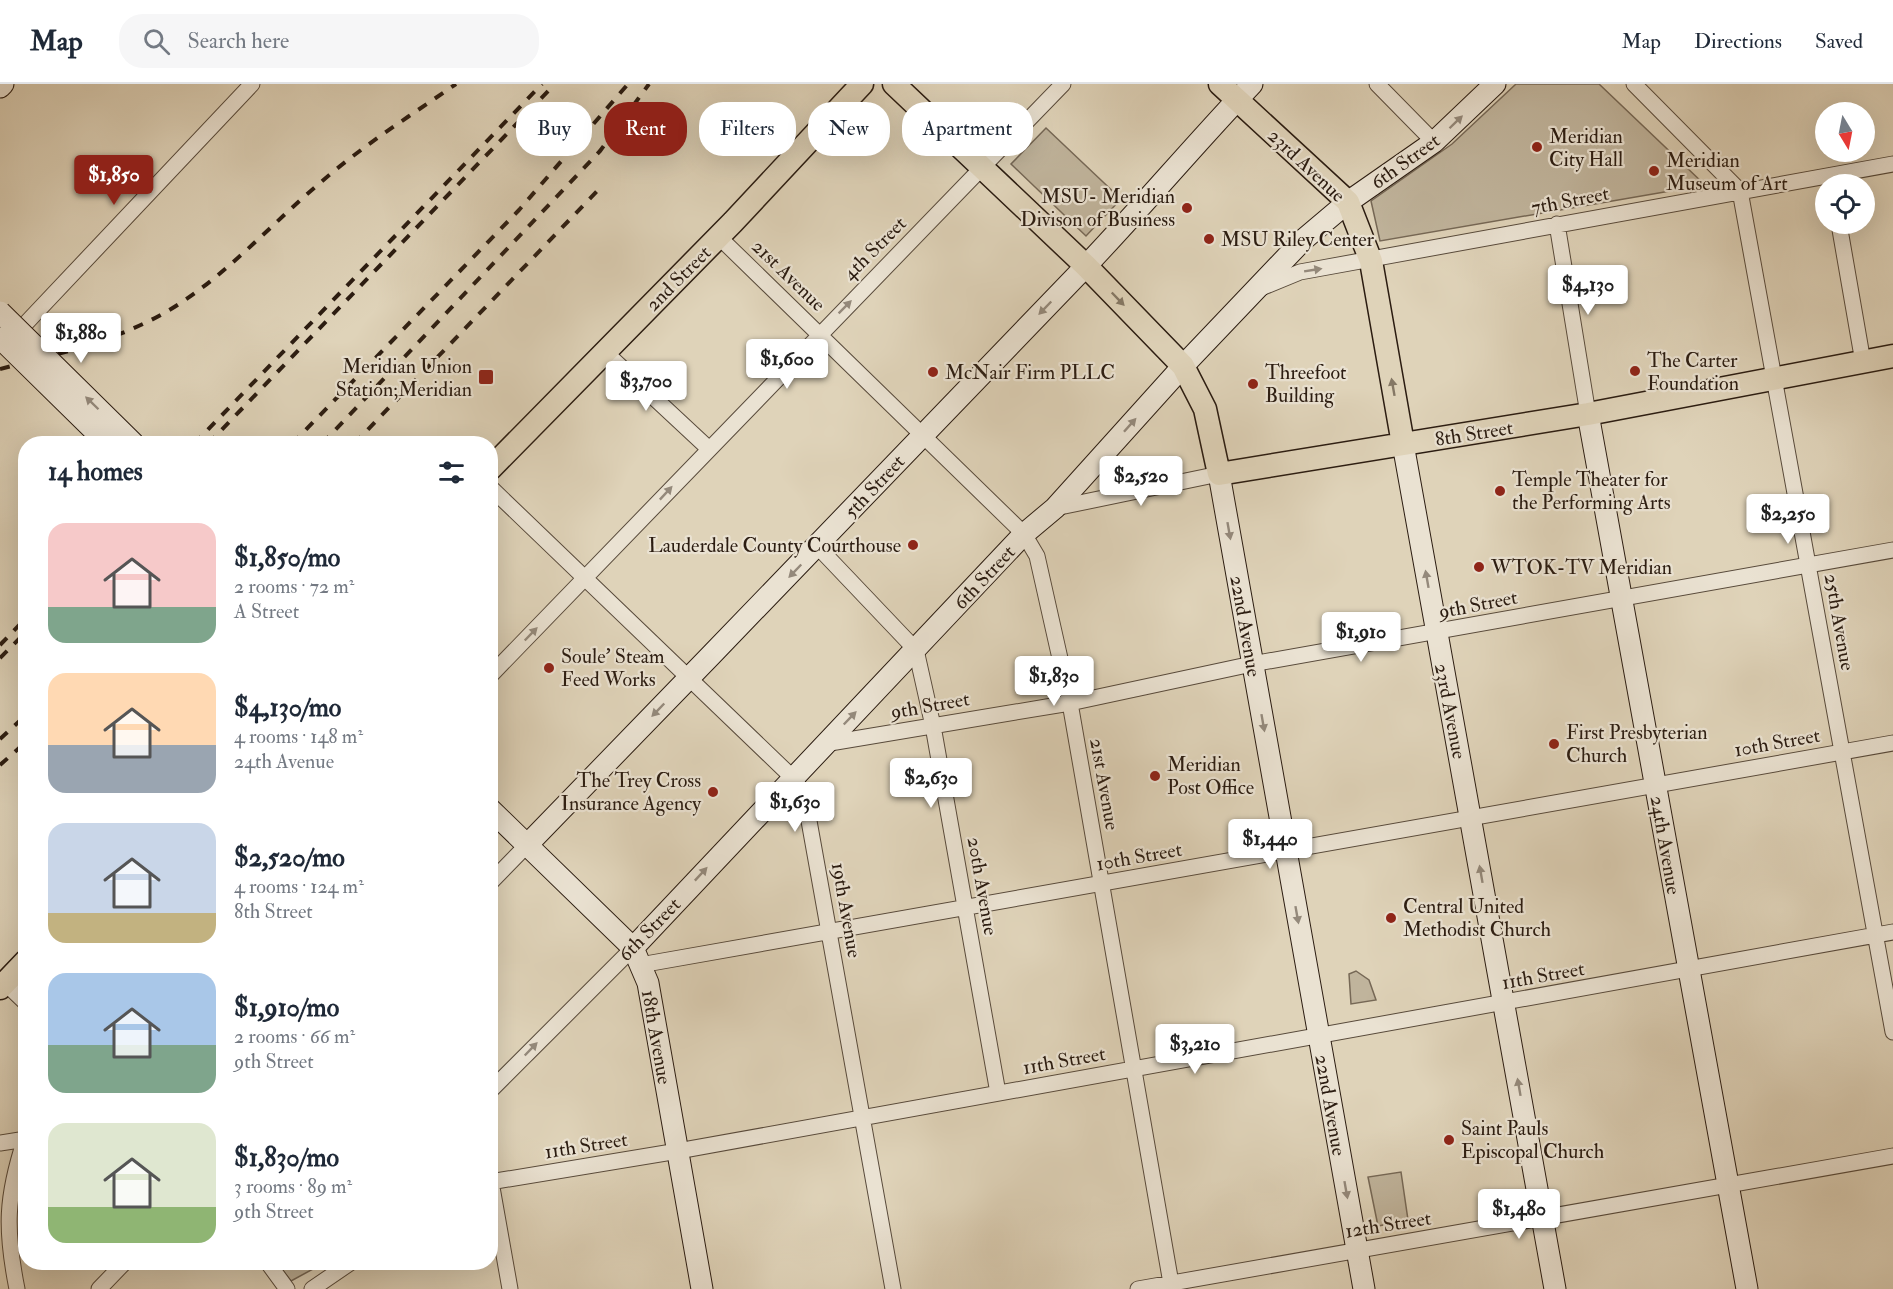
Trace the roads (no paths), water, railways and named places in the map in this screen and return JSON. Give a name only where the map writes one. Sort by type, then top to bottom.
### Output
[{"type":"main road","name":"2nd Street","points":[[498,461],[719,237],[862,84]]},
{"type":"main road","name":"22nd Avenue","points":[[894,84],[1086,266],[1183,366],[1205,409],[1219,474]]},
{"type":"main road","name":"23rd Avenue","points":[[1220,84],[1244,92],[1348,202],[1371,261],[1403,444]]},
{"type":"main road","name":"8th Street","points":[[1219,474],[1588,414],[1893,356]]},
{"type":"main road","points":[[3,985],[18,969]]},
{"type":"street","points":[[0,351],[252,84]]},
{"type":"street","name":"4th Street","points":[[498,668],[819,333],[1063,84]]},
{"type":"street","points":[[1377,84],[1434,142]]},
{"type":"street","name":"6th Street","points":[[498,1084],[636,956],[792,777],[916,650],[1024,534],[1055,508],[1183,366],[1303,240],[1348,202],[1434,142],[1495,84]]},
{"type":"street","points":[[1634,84],[1740,191]]},
{"type":"street","name":"5th Street","points":[[498,875],[818,547],[923,433],[1086,266],[1244,92]]},
{"type":"street","name":"7th Street","points":[[1854,174],[1893,164]]},
{"type":"street","name":"7th Street","points":[[1258,289],[1300,273],[1740,191],[1815,182]]},
{"type":"street","name":"25th Avenue","points":[[1740,191],[1893,1032]]},
{"type":"street","name":"24th Avenue","points":[[1557,224],[1588,414],[1747,1289]]},
{"type":"street","points":[[1841,234],[1863,362]]},
{"type":"street","name":"21st Avenue","points":[[719,237],[923,433],[1024,534],[1037,556],[1070,702],[1171,1286]]},
{"type":"street","points":[[0,312],[126,436]]},
{"type":"street","points":[[0,338],[100,436]]},
{"type":"street","points":[[605,352],[708,448]]},
{"type":"street","name":"23rd Avenue","points":[[1403,444],[1555,1289]]},
{"type":"street","name":"8th Street","points":[[1055,508],[1219,474]]},
{"type":"street","name":"22nd Avenue","points":[[1219,474],[1364,1289]]},
{"type":"street","name":"19th Avenue","points":[[498,495],[792,777],[804,793],[893,1289]]},
{"type":"street","points":[[818,547],[916,650]]},
{"type":"street","name":"9th Street","points":[[824,744],[1070,702],[1252,664],[1437,633],[1893,550]]},
{"type":"street","name":"20th Avenue","points":[[916,650],[933,726],[998,1094]]},
{"type":"street","name":"10th Street","points":[[636,956],[829,932],[1893,743]]},
{"type":"street","name":"18th Avenue","points":[[498,816],[528,844],[636,956],[648,983],[702,1289]]},
{"type":"street","name":"11th Street","points":[[498,1179],[678,1151],[1504,1004],[1893,932]]},
{"type":"street","points":[[3,985],[18,997]]},
{"type":"street","points":[[0,1143],[18,1140]]},
{"type":"street","name":"12th Street","points":[[1138,1289],[1171,1286],[1893,1156]]},
{"type":"street","points":[[17,1289],[8,1228],[9,1200],[18,1166]]},
{"type":"street","points":[[498,1220],[510,1289]]},
{"type":"street","points":[[99,1289],[117,1270]]},
{"type":"street","points":[[273,1270],[287,1289]]},
{"type":"street","points":[[313,1289],[340,1270]]},
{"type":"railway","points":[[0,369],[111,337],[171,309],[238,258],[299,201],[352,156],[456,84]]},
{"type":"railway","points":[[202,436],[542,84]]},
{"type":"railway","points":[[216,436],[555,84]]},
{"type":"railway","points":[[300,436],[519,210],[628,84]]},
{"type":"railway","points":[[330,436],[600,151],[649,84]]},
{"type":"railway","points":[[362,436],[602,186]]},
{"type":"railway","points":[[0,645],[18,626]]},
{"type":"railway","points":[[0,658],[18,640]]},
{"type":"railway","points":[[0,739],[18,722]]},
{"type":"railway","points":[[0,765],[18,749]]},
{"type":"place","name":"Meridian City Hall","points":[[1537,147]]},
{"type":"place","name":"Meridian Museum of Art","points":[[1654,171]]},
{"type":"place","name":"MSU- Meridian Divison of Business","points":[[1187,208]]},
{"type":"place","name":"MSU Riley Center","points":[[1209,239]]},
{"type":"place","name":"The Carter Foundation","points":[[1635,371]]},
{"type":"place","name":"McNair Firm PLLC","points":[[933,372]]},
{"type":"place","name":"Meridian Union Station;Meridian","points":[[486,377]]},
{"type":"place","name":"Threefoot Building","points":[[1253,384]]},
{"type":"place","name":"Temple Theater for the Performing Arts","points":[[1500,491]]},
{"type":"place","name":"Lauderdale County Courthouse","points":[[913,545]]},
{"type":"place","name":"WTOK-TV Meridian","points":[[1479,567]]},
{"type":"place","name":"Soule’ Steam Feed Works","points":[[549,668]]},
{"type":"place","name":"First Presbyterian Church","points":[[1554,744]]},
{"type":"place","name":"Meridian Post Office","points":[[1155,776]]},
{"type":"place","name":"The Trey Cross Insurance Agency","points":[[713,792]]},
{"type":"place","name":"Central United Methodist Church","points":[[1391,918]]},
{"type":"place","name":"Saint Pauls Episcopal Church","points":[[1449,1140]]}]
